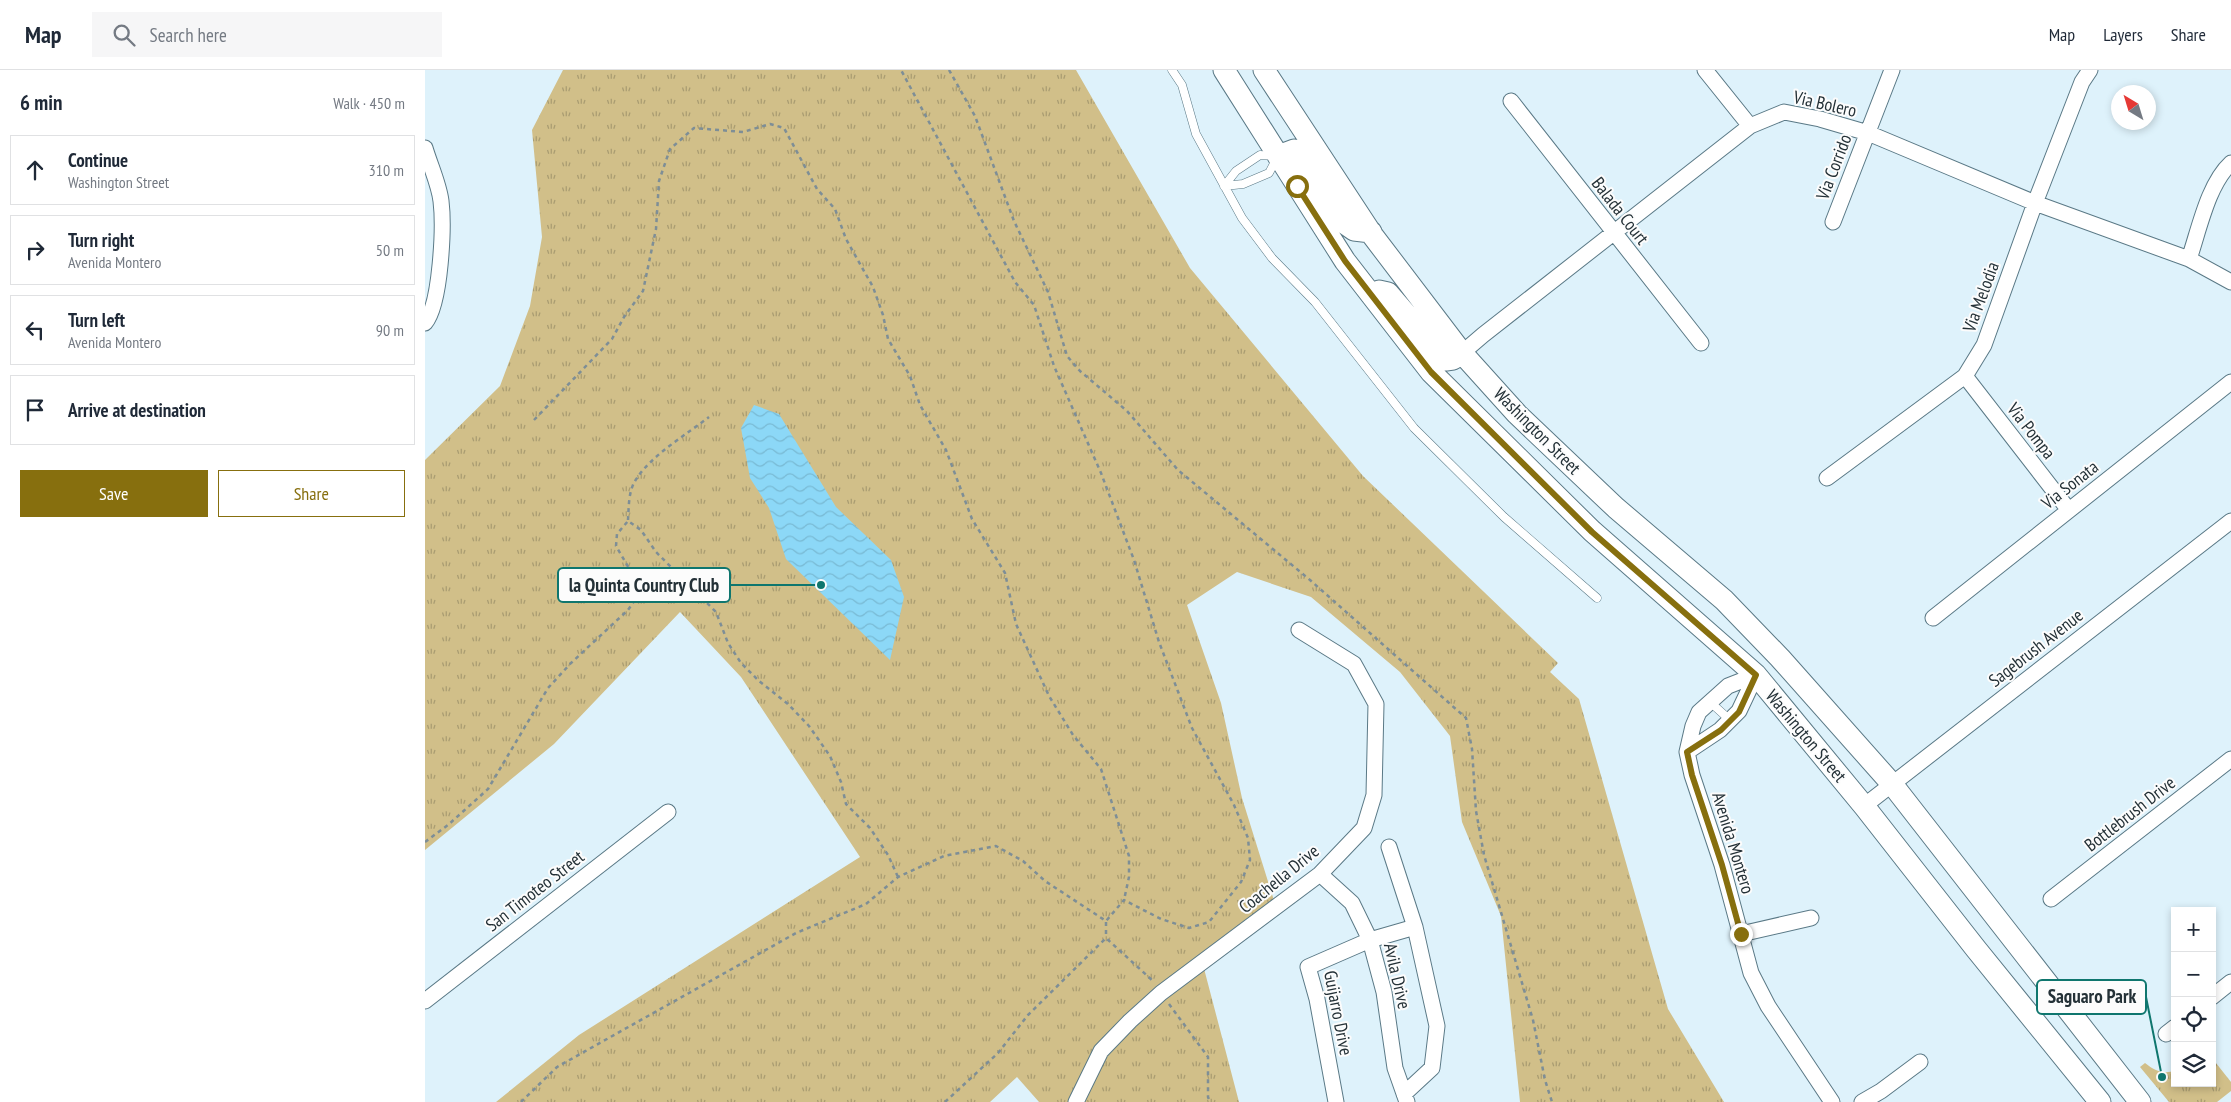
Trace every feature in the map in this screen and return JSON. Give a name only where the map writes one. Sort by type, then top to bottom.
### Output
[{"type":"main road","name":"Washington Street","points":[[1224,70],[1345,261],[1431,372],[1592,532],[1756,675],[1864,806],[1976,949],[2100,1102]]},
{"type":"main road","name":"Washington Street","points":[[1264,70],[1371,232],[1462,354],[1517,414],[1616,508],[1724,600],[1780,658],[1892,784],[2140,1102]]},
{"type":"main road","points":[[1278,156],[1294,150],[1300,153],[1344,223],[1354,230],[1371,232]]},
{"type":"main road","points":[[1367,289],[1388,293],[1447,360],[1462,354]]},
{"type":"street","points":[[1705,70],[1750,126]]},
{"type":"street","name":"Via Corrido","points":[[1833,222],[1892,70]]},
{"type":"street","name":"Via Melodia","points":[[1827,478],[1965,376],[1984,345],[2035,203],[2082,82],[2090,70]]},
{"type":"street","name":"Balada Court","points":[[1511,101],[1701,343]]},
{"type":"street","name":"Via Bolero","points":[[1462,354],[1483,335],[1750,126],[1784,112],[1868,133],[2035,203],[2189,259],[2231,282]]},
{"type":"street","points":[[425,148],[441,200],[441,238],[437,282],[431,316],[425,323]]},
{"type":"street","points":[[2189,259],[2210,196],[2217,182],[2231,163]]},
{"type":"street","name":"Via Pompa","points":[[1965,376],[2069,509]]},
{"type":"street","name":"Via Sonata","points":[[1933,618],[2231,382]]},
{"type":"street","name":"Sagebrush Avenue","points":[[1864,806],[2231,520]]},
{"type":"street","name":"Coachella Drive","points":[[1076,1102],[1101,1050],[1161,993],[1320,874],[1364,828],[1374,795],[1376,704],[1354,664],[1299,630]]},
{"type":"street","points":[[1687,752],[1721,730],[1739,712],[1756,675]]},
{"type":"street","name":"Avenida Montero","points":[[1756,675],[1728,686],[1699,712],[1693,726],[1687,752],[1692,775],[1722,865],[1751,973],[1768,1006],[1832,1102]]},
{"type":"street","name":"Bottlebrush Drive","points":[[2051,899],[2231,759]]},
{"type":"street","name":"San Timoteo Street","points":[[425,1000],[668,812]]},
{"type":"street","points":[[1389,847],[1415,927],[1437,1026],[1432,1068],[1405,1098]]},
{"type":"street","name":"Avila Drive","points":[[1320,874],[1352,903],[1369,940],[1384,992],[1395,1068],[1405,1098]]},
{"type":"street","points":[[1741,934],[1811,918]]},
{"type":"street","points":[[1369,940],[1415,927]]},
{"type":"street","name":"Guijarro Drive","points":[[1336,1102],[1317,998],[1308,967],[1369,940]]},
{"type":"street","points":[[2216,994],[2231,982]]},
{"type":"street","points":[[1862,1102],[1881,1091],[1920,1062]]},
{"type":"lane","points":[[1173,70],[1182,84],[1196,134],[1242,218],[1272,258],[1315,302],[1414,428],[1504,517],[1597,598]]},
{"type":"lane","points":[[1260,155],[1278,156],[1269,173],[1243,184],[1224,186],[1235,171],[1260,155]]},
{"type":"lane","points":[[1710,702],[1730,720]]},
{"type":"path","points":[[901,70],[1015,282],[1034,305],[1054,366],[1101,473],[1130,552],[1159,642],[1192,728],[1234,805],[1248,838],[1250,860],[1241,882],[1209,922],[1189,928],[1161,919],[1124,900]]},
{"type":"path","points":[[949,70],[975,116],[1014,221],[1048,292],[1067,356],[1080,371],[1127,411],[1178,470],[1311,580],[1466,718],[1472,748],[1476,812],[1484,855],[1533,1020],[1545,1080],[1552,1102]]},
{"type":"path","points":[[534,420],[612,339],[624,317],[643,291],[656,229],[659,181],[670,149],[694,128],[743,132],[769,124],[784,128],[817,189],[835,209],[846,239],[873,287],[883,314],[888,339],[909,376],[920,405],[946,450],[972,519],[1005,573],[1016,624],[1049,696],[1073,735],[1101,769],[1129,856],[1129,878],[1124,900],[1106,921],[1106,938],[1028,1015],[998,1053],[945,1102]]},
{"type":"path","points":[[425,842],[448,825],[488,789],[548,688],[571,663],[628,610],[637,597],[637,582],[617,546],[617,534],[628,521],[629,498],[636,479],[650,463],[709,417]]},
{"type":"path","points":[[628,521],[641,530],[656,552],[716,612],[728,643],[741,663],[759,681],[788,704],[809,726],[830,756],[841,782],[846,804],[870,828],[888,855],[898,877]]},
{"type":"path","points":[[521,1102],[557,1067],[796,933],[866,904],[898,877],[944,856],[995,846],[1023,861],[1045,881],[1106,921]]},
{"type":"path","points":[[1106,938],[1151,978],[1208,1056],[1210,1102]]},
{"type":"green space","points":[[563,70],[1076,70],[1190,268],[1363,476],[1558,663],[1550,672],[1579,699],[1668,1009],[1724,1102],[1520,1102],[1501,916],[1462,822],[1450,736],[1400,672],[1311,597],[1237,572],[1187,605],[1221,703],[1242,798],[1276,907],[1202,961],[1239,1102],[1039,1102],[1017,1077],[990,1102],[496,1102],[579,1035],[860,857],[741,677],[680,612],[554,744],[425,850],[425,460],[500,386],[530,306],[542,237],[532,130]]},
{"type":"green space","points":[[2145,1063],[2159,1071],[2171,1071],[2171,1087],[2216,1087],[2216,1063],[2231,1082],[2231,1091],[2217,1102],[2169,1102],[2140,1067]]},
{"type":"water","points":[[754,405],[779,414],[836,507],[891,560],[904,597],[890,660],[786,559],[769,508],[750,478],[741,428]]},
{"type":"place","name":"la Quinta Country Club","points":[[821,585]]},
{"type":"place","name":"Saguaro Park","points":[[2162,1077]]},
{"type":"route","points":[[1297,186],[1345,261],[1431,372],[1592,532],[1756,675],[1739,712],[1721,730],[1687,752],[1692,775],[1722,865],[1741,934]]}]
